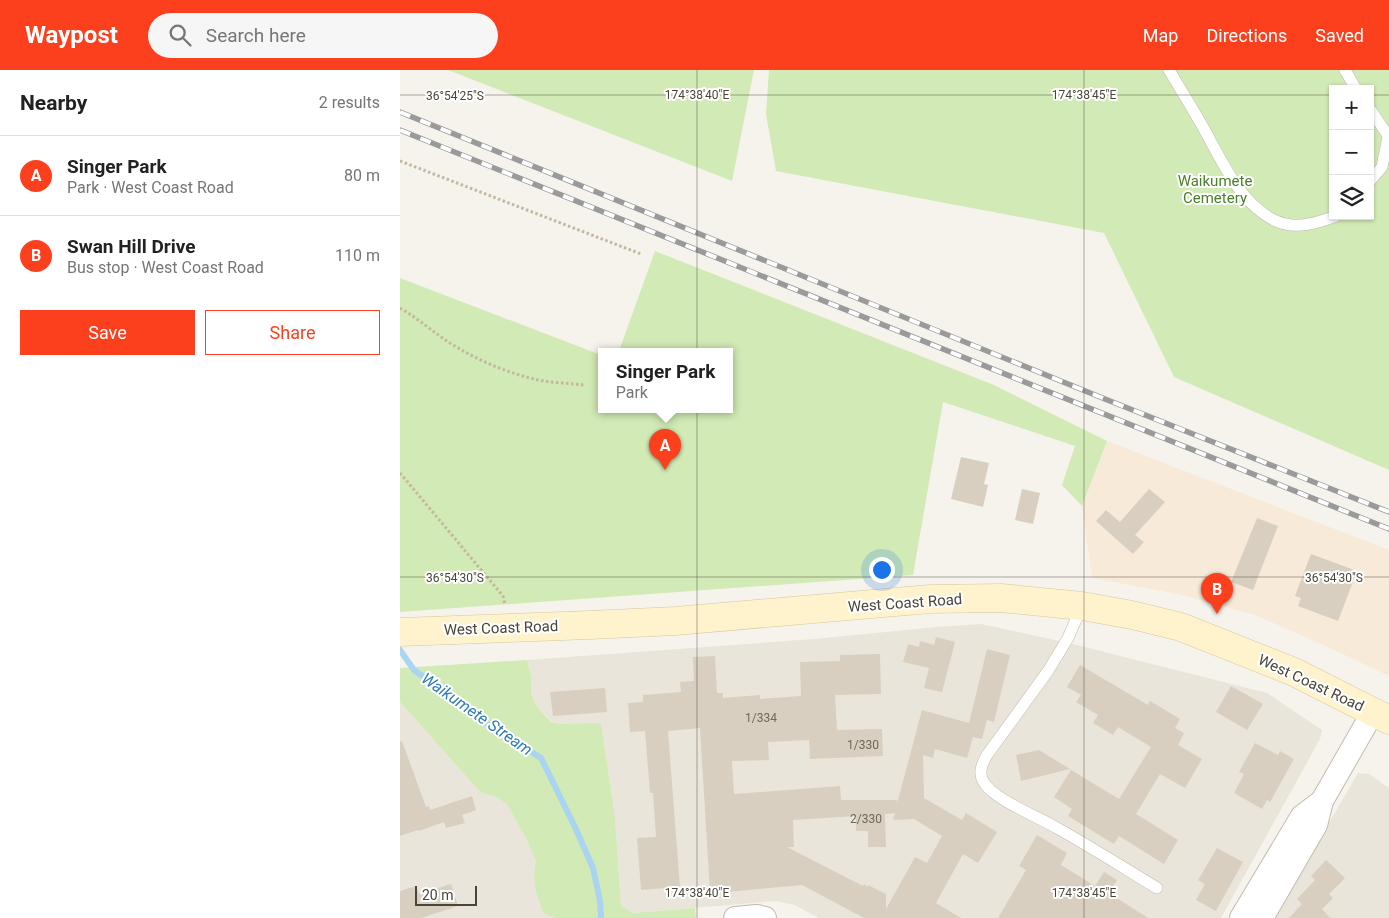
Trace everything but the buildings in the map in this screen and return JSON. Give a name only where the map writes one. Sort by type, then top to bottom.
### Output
[{"type":"main road","name":"West Coast Road","points":[[403,632],[590,626],[675,621],[930,599],[1001,598],[1082,606],[1132,615],[1181,627],[1294,672],[1381,716]]},
{"type":"street","points":[[1241,918],[1302,816],[1322,801],[1381,716]]},
{"type":"street","points":[[1262,918],[1316,825],[1322,801]]},
{"type":"street","points":[[735,918],[757,916],[765,918]]},
{"type":"lane","points":[[1169,70],[1231,176],[1246,198],[1262,213],[1278,222],[1300,226],[1329,219]]},
{"type":"lane","points":[[1345,70],[1354,85]]},
{"type":"lane","points":[[1374,114],[1389,135],[1382,167],[1374,176]]},
{"type":"lane","points":[[1082,606],[1068,638],[1048,671],[987,755],[982,765],[981,774],[983,781],[990,791],[1058,828],[1157,888]]},
{"type":"path","points":[[400,161],[641,254]]},
{"type":"path","points":[[400,308],[415,316],[435,334],[460,350],[498,367],[535,379],[584,385]]},
{"type":"path","points":[[400,473],[503,596],[509,628]]},
{"type":"shaded area","points":[[1107,441],[1389,550],[1389,676],[1255,615],[1178,594],[1092,578],[1082,506]]},
{"type":"shaded area","points":[[981,624],[1069,643],[1267,693],[1322,730],[1320,739],[1221,918],[819,918],[795,905],[775,901],[633,913],[621,906],[615,817],[601,724],[562,724],[552,722],[536,705],[531,693],[531,676],[527,660],[814,639]]},
{"type":"shaded area","points":[[400,702],[480,792],[493,785],[516,805],[587,918],[400,918]]},
{"type":"shaded area","points":[[1358,773],[1369,774],[1389,788],[1389,918],[1274,918]]},
{"type":"green space","points":[[448,70],[754,70],[732,181]]},
{"type":"green space","name":"Waikumete Cemetery","points":[[769,70],[1389,70],[1389,470],[1174,377],[1104,233],[776,171],[766,114]]},
{"type":"green space","points":[[655,251],[994,385],[1107,441],[1082,506],[1062,485],[1075,446],[943,402],[913,575],[400,612],[400,278],[598,354],[598,413],[733,413],[733,348],[620,348]]},
{"type":"green space","points":[[527,660],[531,676],[531,693],[536,705],[551,722],[562,724],[601,723],[615,817],[621,906],[633,913],[695,908],[696,918],[555,918],[543,912],[536,892],[534,877],[536,860],[507,804],[497,797],[480,792],[400,702],[400,668]]},
{"type":"waterway","name":"Waikumete Stream","points":[[400,650],[414,670],[486,723],[541,758],[593,868],[600,901],[601,918]]},
{"type":"railway","points":[[400,112],[1100,397],[1389,512]]},
{"type":"railway","points":[[400,130],[1389,529]]},
{"type":"place","name":"Singer Park","points":[[665,470]]},
{"type":"place","name":"Swan Hill Drive","points":[[1217,614]]}]
